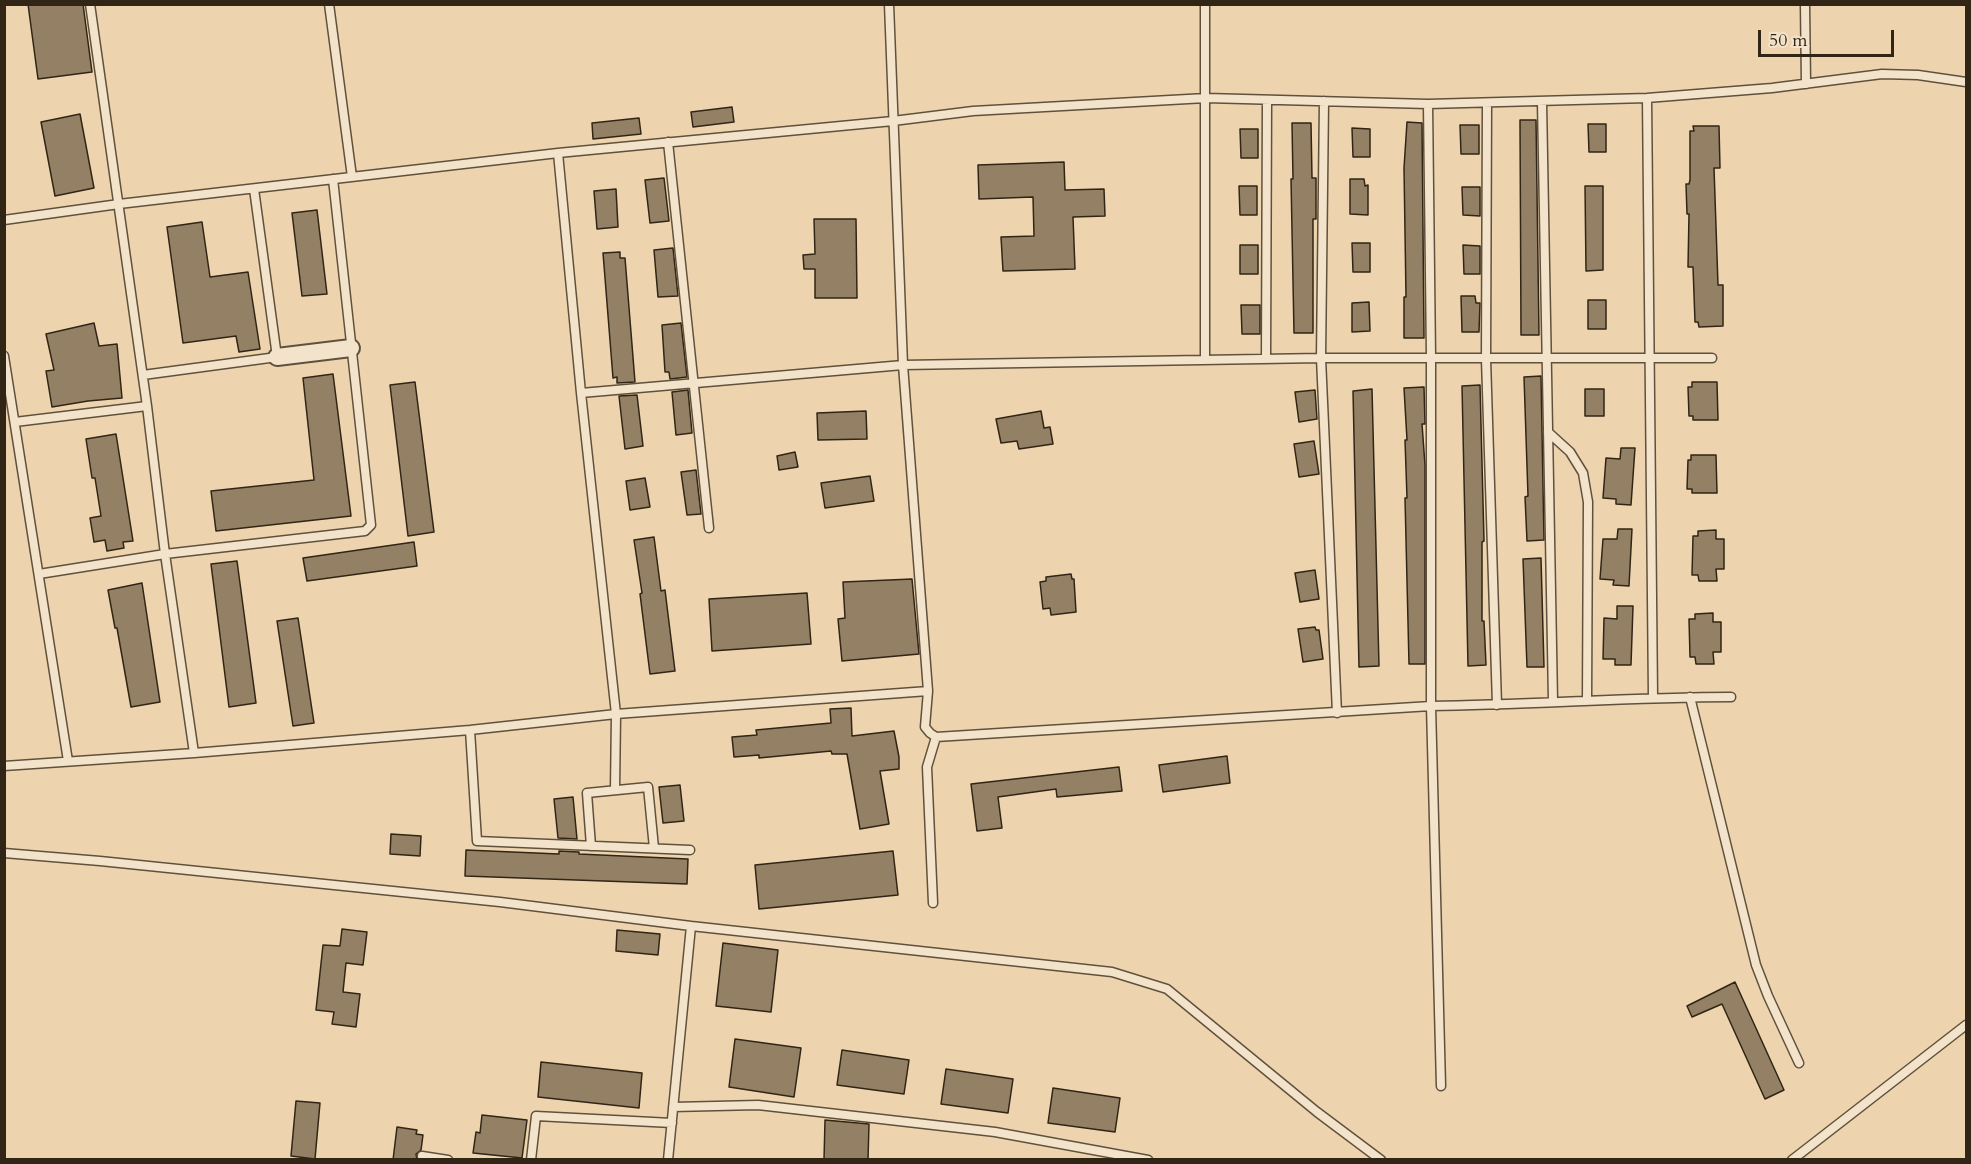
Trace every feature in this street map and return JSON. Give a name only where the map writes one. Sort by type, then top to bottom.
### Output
[{"type":"street","points":[[277,357],[351,348]]},
{"type":"lane","points":[[90,4],[194,753]]},
{"type":"lane","points":[[329,4],[352,177]]},
{"type":"lane","points":[[889,4],[903,365],[928,690],[924,727],[936,737],[1431,706],[1653,697],[1731,697]]},
{"type":"lane","points":[[1205,4],[1206,360]]},
{"type":"lane","points":[[1804,4],[1806,84]]},
{"type":"lane","points":[[4,220],[119,204],[558,153],[893,122],[973,111],[1206,98],[1428,104],[1647,98],[1806,84],[1882,74],[1918,75],[1966,82]]},
{"type":"lane","points":[[1647,98],[1653,697]]},
{"type":"lane","points":[[1266,359],[1267,100]]},
{"type":"lane","points":[[1324,101],[1321,358],[1337,713]]},
{"type":"lane","points":[[1542,102],[1553,701]]},
{"type":"lane","points":[[1487,103],[1486,359],[1497,705]]},
{"type":"lane","points":[[1428,104],[1431,706],[1441,1086]]},
{"type":"lane","points":[[668,142],[709,528]]},
{"type":"lane","points":[[558,153],[581,393],[616,714],[615,790]]},
{"type":"lane","points":[[39,574],[165,554],[365,531],[371,525],[333,179]]},
{"type":"lane","points":[[143,375],[277,357],[254,189]]},
{"type":"lane","points":[[4,356],[68,761]]},
{"type":"lane","points":[[581,393],[903,365],[1321,358],[1712,358]]},
{"type":"lane","points":[[15,422],[147,406]]},
{"type":"lane","points":[[1548,432],[1570,452],[1583,473],[1588,502],[1587,700]]},
{"type":"lane","points":[[4,766],[194,753],[470,730],[616,714],[928,690]]},
{"type":"lane","points":[[1690,697],[1756,965],[1799,1063]]},
{"type":"lane","points":[[470,730],[477,841],[690,850]]},
{"type":"lane","points":[[933,903],[927,767],[936,737]]},
{"type":"lane","points":[[591,846],[587,793],[648,787],[654,848]]},
{"type":"lane","points":[[4,854],[500,902],[692,926],[1112,972],[1167,989],[1317,1112],[1382,1160]]},
{"type":"lane","points":[[668,1160],[692,926]]},
{"type":"lane","points":[[1792,1160],[1966,1025]]},
{"type":"lane","points":[[674,1107],[758,1105],[995,1132],[1148,1160]]},
{"type":"lane","points":[[531,1160],[536,1116],[672,1123]]},
{"type":"lane","points":[[422,1156],[448,1160]]},
{"type":"building","points":[[28,4],[83,4],[92,72],[38,79]]},
{"type":"building","points":[[732,107],[734,122],[693,127],[691,112]]},
{"type":"building","points":[[80,114],[94,188],[55,196],[41,122]]},
{"type":"building","points":[[639,118],[641,134],[593,139],[592,123]]},
{"type":"building","points":[[1520,120],[1536,120],[1539,335],[1521,335]]},
{"type":"building","points":[[1407,122],[1422,123],[1424,338],[1404,338],[1404,297],[1406,297],[1404,168]]},
{"type":"building","points":[[1292,123],[1311,123],[1312,178],[1316,178],[1316,219],[1313,219],[1313,333],[1294,333]]},
{"type":"building","points":[[1588,124],[1606,124],[1606,152],[1589,152]]},
{"type":"building","points":[[1460,125],[1479,125],[1479,154],[1461,154]]},
{"type":"building","points":[[1693,126],[1719,126],[1720,168],[1714,168],[1718,285],[1723,285],[1723,326],[1699,327],[1698,322],[1695,322],[1693,267],[1688,267],[1689,214],[1687,214],[1686,184],[1689,184],[1690,180],[1690,131],[1694,131]]},
{"type":"building","points":[[1352,128],[1370,129],[1370,157],[1353,157]]},
{"type":"building","points":[[1240,129],[1258,129],[1258,158],[1241,158]]},
{"type":"building","points":[[1064,162],[1065,190],[1104,189],[1105,216],[1073,217],[1075,269],[1003,271],[1001,237],[1034,236],[1033,197],[979,199],[978,165]]},
{"type":"building","points":[[664,178],[669,221],[650,223],[645,180]]},
{"type":"building","points":[[1350,179],[1364,179],[1365,186],[1368,185],[1368,215],[1350,214]]},
{"type":"building","points":[[1239,186],[1257,186],[1257,215],[1240,215]]},
{"type":"building","points":[[1585,186],[1603,186],[1603,270],[1586,271]]},
{"type":"building","points":[[1462,187],[1480,187],[1480,216],[1463,215]]},
{"type":"building","points":[[616,189],[618,227],[597,229],[594,191]]},
{"type":"building","points":[[317,210],[327,294],[302,296],[292,213]]},
{"type":"building","points":[[814,219],[856,219],[857,298],[815,298],[815,269],[804,269],[803,255],[815,254]]},
{"type":"building","points":[[202,222],[210,277],[248,272],[260,349],[239,352],[236,336],[183,343],[167,227]]},
{"type":"building","points":[[1352,243],[1370,243],[1370,272],[1353,272]]},
{"type":"building","points":[[1240,245],[1258,245],[1258,274],[1240,274]]},
{"type":"building","points":[[1463,245],[1480,246],[1480,274],[1464,274]]},
{"type":"building","points":[[673,248],[678,296],[658,297],[654,250]]},
{"type":"building","points":[[620,252],[620,258],[625,258],[635,382],[617,383],[617,377],[613,378],[603,253]]},
{"type":"building","points":[[1461,296],[1475,296],[1476,303],[1480,303],[1479,332],[1462,332]]},
{"type":"building","points":[[1588,300],[1606,300],[1606,329],[1588,329]]},
{"type":"building","points":[[1369,302],[1370,331],[1352,332],[1352,303]]},
{"type":"building","points":[[1241,305],[1260,305],[1260,334],[1242,334]]},
{"type":"building","points":[[94,323],[99,346],[117,344],[122,398],[52,407],[46,371],[54,370],[46,334]]},
{"type":"building","points":[[681,323],[687,377],[670,379],[669,372],[665,372],[662,325]]},
{"type":"building","points":[[333,374],[351,516],[216,531],[211,491],[314,480],[303,378]]},
{"type":"building","points":[[1541,376],[1544,540],[1527,541],[1525,497],[1528,496],[1524,377]]},
{"type":"building","points":[[415,382],[434,532],[408,536],[390,385]]},
{"type":"building","points":[[1692,382],[1717,382],[1718,420],[1693,420],[1693,416],[1689,416],[1688,387],[1692,387]]},
{"type":"building","points":[[1480,385],[1484,541],[1482,542],[1482,621],[1484,621],[1486,665],[1468,666],[1462,386]]},
{"type":"building","points":[[1424,387],[1425,424],[1422,424],[1425,465],[1425,664],[1409,664],[1405,498],[1407,498],[1405,440],[1407,440],[1404,388]]},
{"type":"building","points":[[1372,389],[1379,666],[1359,667],[1353,391]]},
{"type":"building","points":[[1585,389],[1604,389],[1604,416],[1585,416]]},
{"type":"building","points":[[688,390],[692,433],[676,435],[672,392]]},
{"type":"building","points":[[1315,390],[1317,419],[1299,422],[1295,392]]},
{"type":"building","points":[[637,395],[643,446],[625,449],[619,396]]},
{"type":"building","points":[[866,411],[867,439],[818,440],[817,413]]},
{"type":"building","points":[[1041,411],[1044,428],[1050,427],[1053,444],[1019,449],[1017,441],[1001,443],[996,419]]},
{"type":"building","points":[[116,434],[133,541],[123,542],[124,548],[107,551],[105,540],[94,542],[90,518],[101,516],[86,439]]},
{"type":"building","points":[[1314,441],[1319,474],[1299,477],[1294,444]]},
{"type":"building","points":[[1621,448],[1635,448],[1631,505],[1616,504],[1616,499],[1603,498],[1606,458],[1620,459]]},
{"type":"building","points":[[795,452],[798,467],[779,470],[777,456]]},
{"type":"building","points":[[1691,455],[1716,455],[1717,493],[1692,493],[1692,489],[1687,489],[1688,460],[1691,460]]},
{"type":"building","points":[[696,470],[701,514],[687,515],[681,472]]},
{"type":"building","points":[[870,476],[874,501],[825,508],[821,483]]},
{"type":"building","points":[[645,478],[650,507],[630,510],[626,481]]},
{"type":"building","points":[[1618,529],[1632,529],[1629,586],[1613,585],[1614,580],[1600,579],[1603,539],[1617,539]]},
{"type":"building","points":[[1716,530],[1716,539],[1724,539],[1724,569],[1716,569],[1717,581],[1699,581],[1698,575],[1692,575],[1693,536],[1698,536],[1698,531]]},
{"type":"building","points":[[654,537],[661,591],[665,590],[675,671],[650,674],[634,540]]},
{"type":"building","points":[[414,542],[417,566],[307,581],[303,558]]},
{"type":"building","points":[[1541,558],[1544,667],[1527,667],[1523,559]]},
{"type":"building","points":[[237,561],[256,703],[229,707],[211,564]]},
{"type":"building","points":[[1315,570],[1319,599],[1300,602],[1295,573]]},
{"type":"building","points":[[1071,574],[1074,579],[1076,612],[1051,615],[1050,608],[1043,609],[1040,582],[1046,581],[1046,577]]},
{"type":"building","points":[[912,579],[919,654],[842,661],[838,619],[845,618],[843,582]]},
{"type":"building","points":[[142,583],[160,702],[131,707],[108,590]]},
{"type":"building","points":[[807,593],[811,644],[712,651],[709,599]]},
{"type":"building","points":[[1617,606],[1633,606],[1631,665],[1615,665],[1615,659],[1603,659],[1604,618],[1617,619]]},
{"type":"building","points":[[1713,613],[1713,622],[1721,622],[1721,652],[1713,652],[1714,664],[1696,664],[1695,657],[1690,657],[1689,619],[1695,619],[1695,614]]},
{"type":"building","points":[[298,618],[314,723],[293,726],[277,621]]},
{"type":"building","points":[[1315,627],[1319,630],[1323,659],[1303,662],[1298,629]]},
{"type":"building","points":[[851,708],[852,736],[894,731],[899,769],[880,771],[889,824],[860,829],[847,754],[832,754],[831,751],[759,758],[759,755],[734,757],[732,737],[757,735],[756,730],[831,723],[830,709]]},
{"type":"building","points":[[1227,756],[1230,783],[1163,792],[1159,765]]},
{"type":"building","points":[[1119,767],[1122,791],[1057,797],[1056,789],[998,797],[1002,828],[977,831],[971,784]]},
{"type":"building","points":[[680,785],[684,821],[663,823],[659,787]]},
{"type":"building","points":[[573,797],[577,839],[558,838],[554,799]]},
{"type":"building","points":[[391,834],[421,836],[420,856],[390,854]]},
{"type":"building","points":[[466,850],[559,854],[559,851],[688,859],[687,884],[465,876]]},
{"type":"building","points":[[893,851],[898,895],[759,909],[755,865]]},
{"type":"building","points":[[342,929],[367,932],[363,965],[346,963],[343,992],[360,994],[356,1027],[332,1024],[334,1012],[316,1010],[323,945],[340,946]]},
{"type":"building","points":[[617,930],[660,934],[658,955],[616,951]]},
{"type":"building","points":[[723,943],[778,950],[771,1012],[716,1006]]},
{"type":"building","points":[[1735,982],[1784,1090],[1765,1099],[1722,1004],[1692,1017],[1687,1006]]},
{"type":"building","points":[[735,1039],[801,1048],[794,1097],[729,1087]]},
{"type":"building","points":[[842,1050],[909,1060],[904,1094],[837,1085]]},
{"type":"building","points":[[541,1062],[642,1073],[639,1108],[538,1097]]},
{"type":"building","points":[[946,1069],[1013,1079],[1008,1113],[941,1104]]},
{"type":"building","points":[[1053,1088],[1120,1098],[1115,1132],[1048,1123]]},
{"type":"building","points":[[296,1101],[320,1103],[315,1159],[291,1156]]},
{"type":"building","points":[[482,1115],[527,1120],[522,1158],[473,1153],[476,1132],[480,1133]]},
{"type":"building","points":[[825,1120],[869,1124],[868,1160],[824,1160]]},
{"type":"building","points":[[397,1127],[417,1130],[416,1134],[423,1135],[421,1150],[416,1154],[417,1160],[393,1160]]}]
